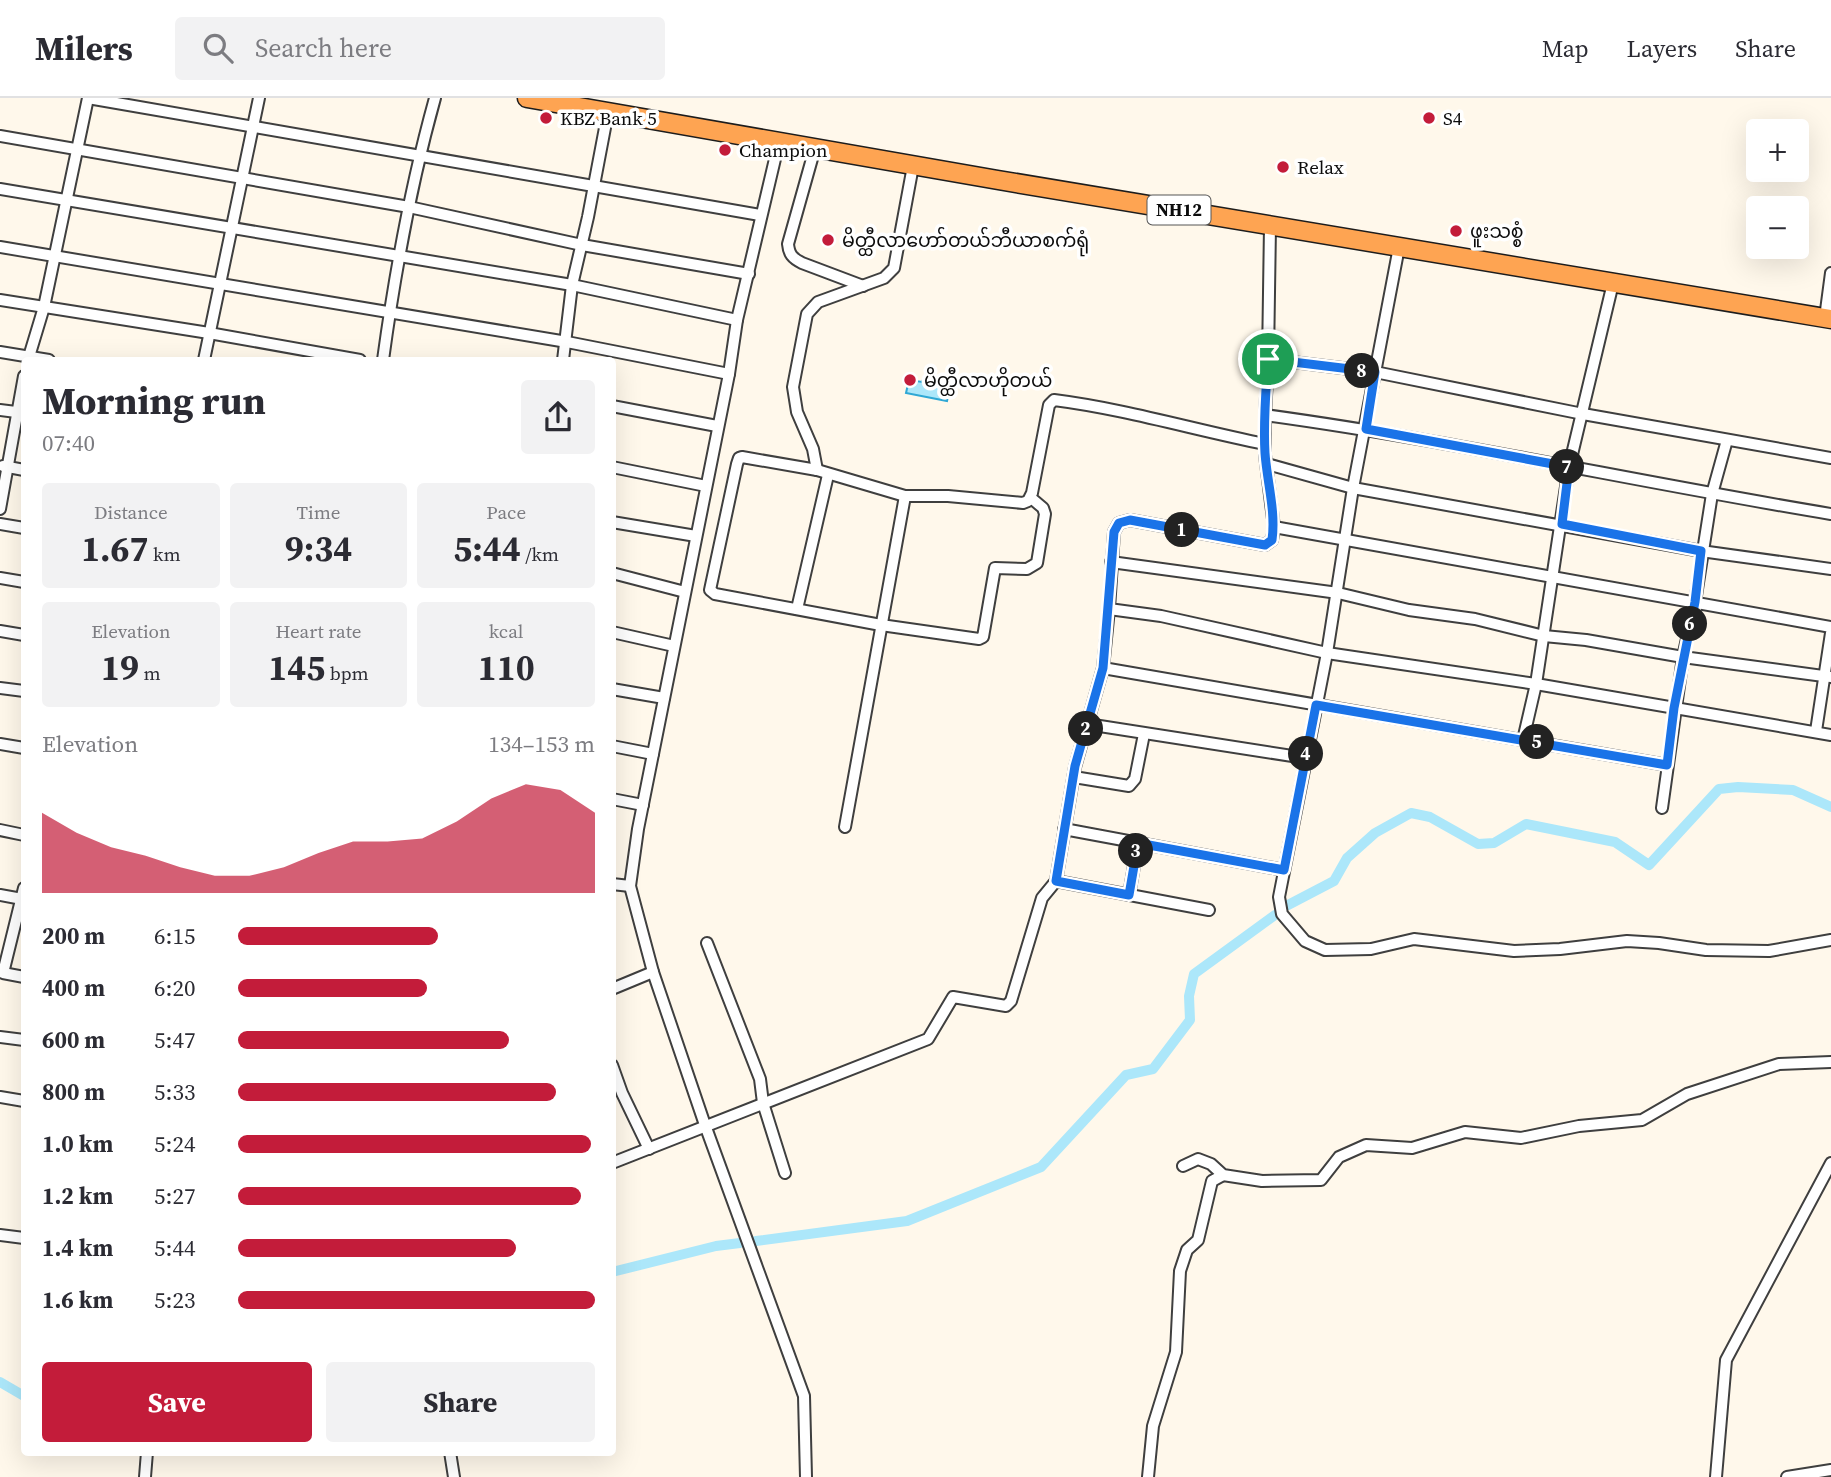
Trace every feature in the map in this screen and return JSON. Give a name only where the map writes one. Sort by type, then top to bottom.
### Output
[{"type":"highway","name":"NH12","points":[[527,98],[913,166],[1828,319]]},
{"type":"street","points":[[29,357],[44,307],[88,98],[760,215]]},
{"type":"street","points":[[205,357],[259,98]]},
{"type":"street","points":[[383,357],[418,156],[435,98]]},
{"type":"street","points":[[564,357],[572,285],[583,245],[608,112]]},
{"type":"street","points":[[0,136],[409,207],[583,245],[749,274]]},
{"type":"street","points":[[779,142],[737,320],[729,374],[643,805],[630,886],[653,972],[705,1125],[804,1396],[806,1477]]},
{"type":"street","points":[[815,148],[788,243],[789,252],[794,259],[802,263],[863,286]]},
{"type":"street","points":[[797,609],[822,472],[797,412],[793,387],[807,314],[818,302],[888,276],[894,268],[913,166]]},
{"type":"street","points":[[0,190],[399,254],[572,285],[737,320]]},
{"type":"street","points":[[616,1161],[928,1039],[953,997],[1006,1006],[1011,1001],[1042,898],[1056,881],[1073,777],[1103,668],[1114,532],[1119,523],[1130,520],[1265,545],[1272,540],[1274,527],[1265,444],[1270,226]]},
{"type":"street","points":[[0,247],[566,342],[729,374]]},
{"type":"street","points":[[1399,247],[1353,488],[1327,653],[1279,897],[1282,914],[1305,941],[1325,950],[1371,949],[1414,939],[1514,951],[1627,941],[1706,950],[1769,951],[1831,940]]},
{"type":"street","points":[[1828,319],[1831,273]]},
{"type":"street","points":[[1523,740],[1536,684],[1569,467],[1614,283]]},
{"type":"street","points":[[0,300],[343,357]]},
{"type":"street","points":[[0,352],[21,357]]},
{"type":"street","points":[[1268,359],[1375,372],[1583,414],[1831,458]]},
{"type":"street","points":[[1030,497],[1043,508],[1045,514],[1037,563],[1027,569],[995,568],[983,637],[971,639],[881,625],[715,594],[710,590],[739,458],[742,457],[822,472],[905,496],[948,496],[1023,503],[1030,497],[1049,405],[1054,400],[1114,410],[1265,444]]},
{"type":"street","points":[[616,407],[717,426]]},
{"type":"street","points":[[0,410],[21,413],[4,466],[0,509]]},
{"type":"street","points":[[1265,415],[1366,429],[1831,514]]},
{"type":"street","points":[[1662,808],[1674,708],[1695,602],[1701,551],[1712,494],[1727,440]]},
{"type":"street","points":[[1267,464],[1353,488],[1701,551],[1831,569]]},
{"type":"street","points":[[616,468],[706,486]]},
{"type":"street","points":[[845,827],[905,496]]},
{"type":"street","points":[[616,523],[696,536]]},
{"type":"street","points":[[0,524],[21,528]]},
{"type":"street","points":[[1274,527],[1831,627]]},
{"type":"street","points":[[1111,562],[1338,593],[1409,610],[1475,619],[1544,636],[1828,676]]},
{"type":"street","points":[[616,574],[685,592]]},
{"type":"street","points":[[0,578],[21,582]]},
{"type":"street","points":[[1109,609],[1161,616],[1327,653],[1536,684],[1831,735]]},
{"type":"street","points":[[0,631],[21,634]]},
{"type":"street","points":[[616,633],[674,646]]},
{"type":"street","points":[[1816,731],[1828,676],[1831,633]]},
{"type":"street","points":[[1103,668],[1667,765]]},
{"type":"street","points":[[0,688],[21,691]]},
{"type":"street","points":[[616,690],[664,698]]},
{"type":"street","points":[[1087,724],[1305,758]]},
{"type":"street","points":[[1073,777],[1124,786],[1133,783],[1144,734]]},
{"type":"street","points":[[0,744],[21,748]]},
{"type":"street","points":[[616,747],[653,754]]},
{"type":"street","points":[[616,800],[643,805]]},
{"type":"street","points":[[1064,829],[1284,870]]},
{"type":"street","points":[[0,830],[21,834]]},
{"type":"street","points":[[1129,895],[1138,843]]},
{"type":"street","points":[[1056,881],[1209,910]]},
{"type":"street","points":[[616,884],[630,886]]},
{"type":"street","points":[[0,895],[21,893]]},
{"type":"street","points":[[21,901],[3,973],[21,976]]},
{"type":"street","points":[[707,943],[760,1079],[763,1103],[785,1173]]},
{"type":"street","points":[[616,987],[653,972]]},
{"type":"street","points":[[0,1037],[21,1040]]},
{"type":"street","points":[[1183,1166],[1198,1159],[1212,1164],[1223,1175],[1262,1181],[1321,1180],[1339,1157],[1366,1144],[1412,1148],[1465,1132],[1521,1138],[1579,1126],[1642,1120],[1687,1094],[1779,1064],[1831,1062]]},
{"type":"street","points":[[617,1095],[649,1149]]},
{"type":"street","points":[[0,1097],[21,1100]]},
{"type":"street","points":[[1716,1477],[1726,1360],[1831,1163]]},
{"type":"street","points":[[1148,1477],[1153,1426],[1176,1352],[1180,1271],[1188,1250],[1198,1240],[1212,1181],[1223,1175]]},
{"type":"street","points":[[0,1235],[21,1238]]},
{"type":"street","points":[[145,1477],[147,1456]]},
{"type":"street","points":[[451,1456],[454,1477]]},
{"type":"street","points":[[1787,1477],[1831,1469]]},
{"type":"water","points":[[925,375],[936,378],[936,385],[950,388],[947,401],[906,393],[909,380],[922,382]]},
{"type":"waterway","points":[[1288,905],[1334,881],[1347,858],[1375,833],[1411,813],[1430,817],[1478,844],[1494,843],[1526,824],[1615,842],[1649,865],[1719,789],[1738,787],[1793,790],[1831,807]]},
{"type":"waterway","points":[[756,1241],[907,1221],[1041,1167],[1126,1075],[1153,1069],[1190,1020],[1189,996],[1194,974],[1275,915]]},
{"type":"waterway","points":[[616,1271],[716,1246],[740,1243]]},
{"type":"waterway","points":[[0,1382],[21,1394]]},
{"type":"place","name":"KBZ Bank 5","points":[[546,118]]},
{"type":"place","name":"S4","points":[[1429,118]]},
{"type":"place","name":"Champion","points":[[725,150]]},
{"type":"place","name":"Relax","points":[[1283,167]]},
{"type":"place","name":"ဖူးသစ္စံ","points":[[1456,231]]},
{"type":"place","name":"မိတ္ထီလာဟော်တယ်ဘီယာစက်ရုံ","points":[[828,240]]},
{"type":"place","name":"မိတ္ထီလာဟိုတယ်","points":[[910,380]]},
{"type":"route","points":[[1268,359],[1375,372],[1366,429],[1569,467],[1562,524],[1701,551],[1667,765],[1316,705],[1284,870],[1138,843],[1129,895],[1056,881],[1075,766],[1103,668],[1114,532],[1119,523],[1130,520],[1265,545],[1272,540],[1274,527],[1265,455],[1268,359]]}]
